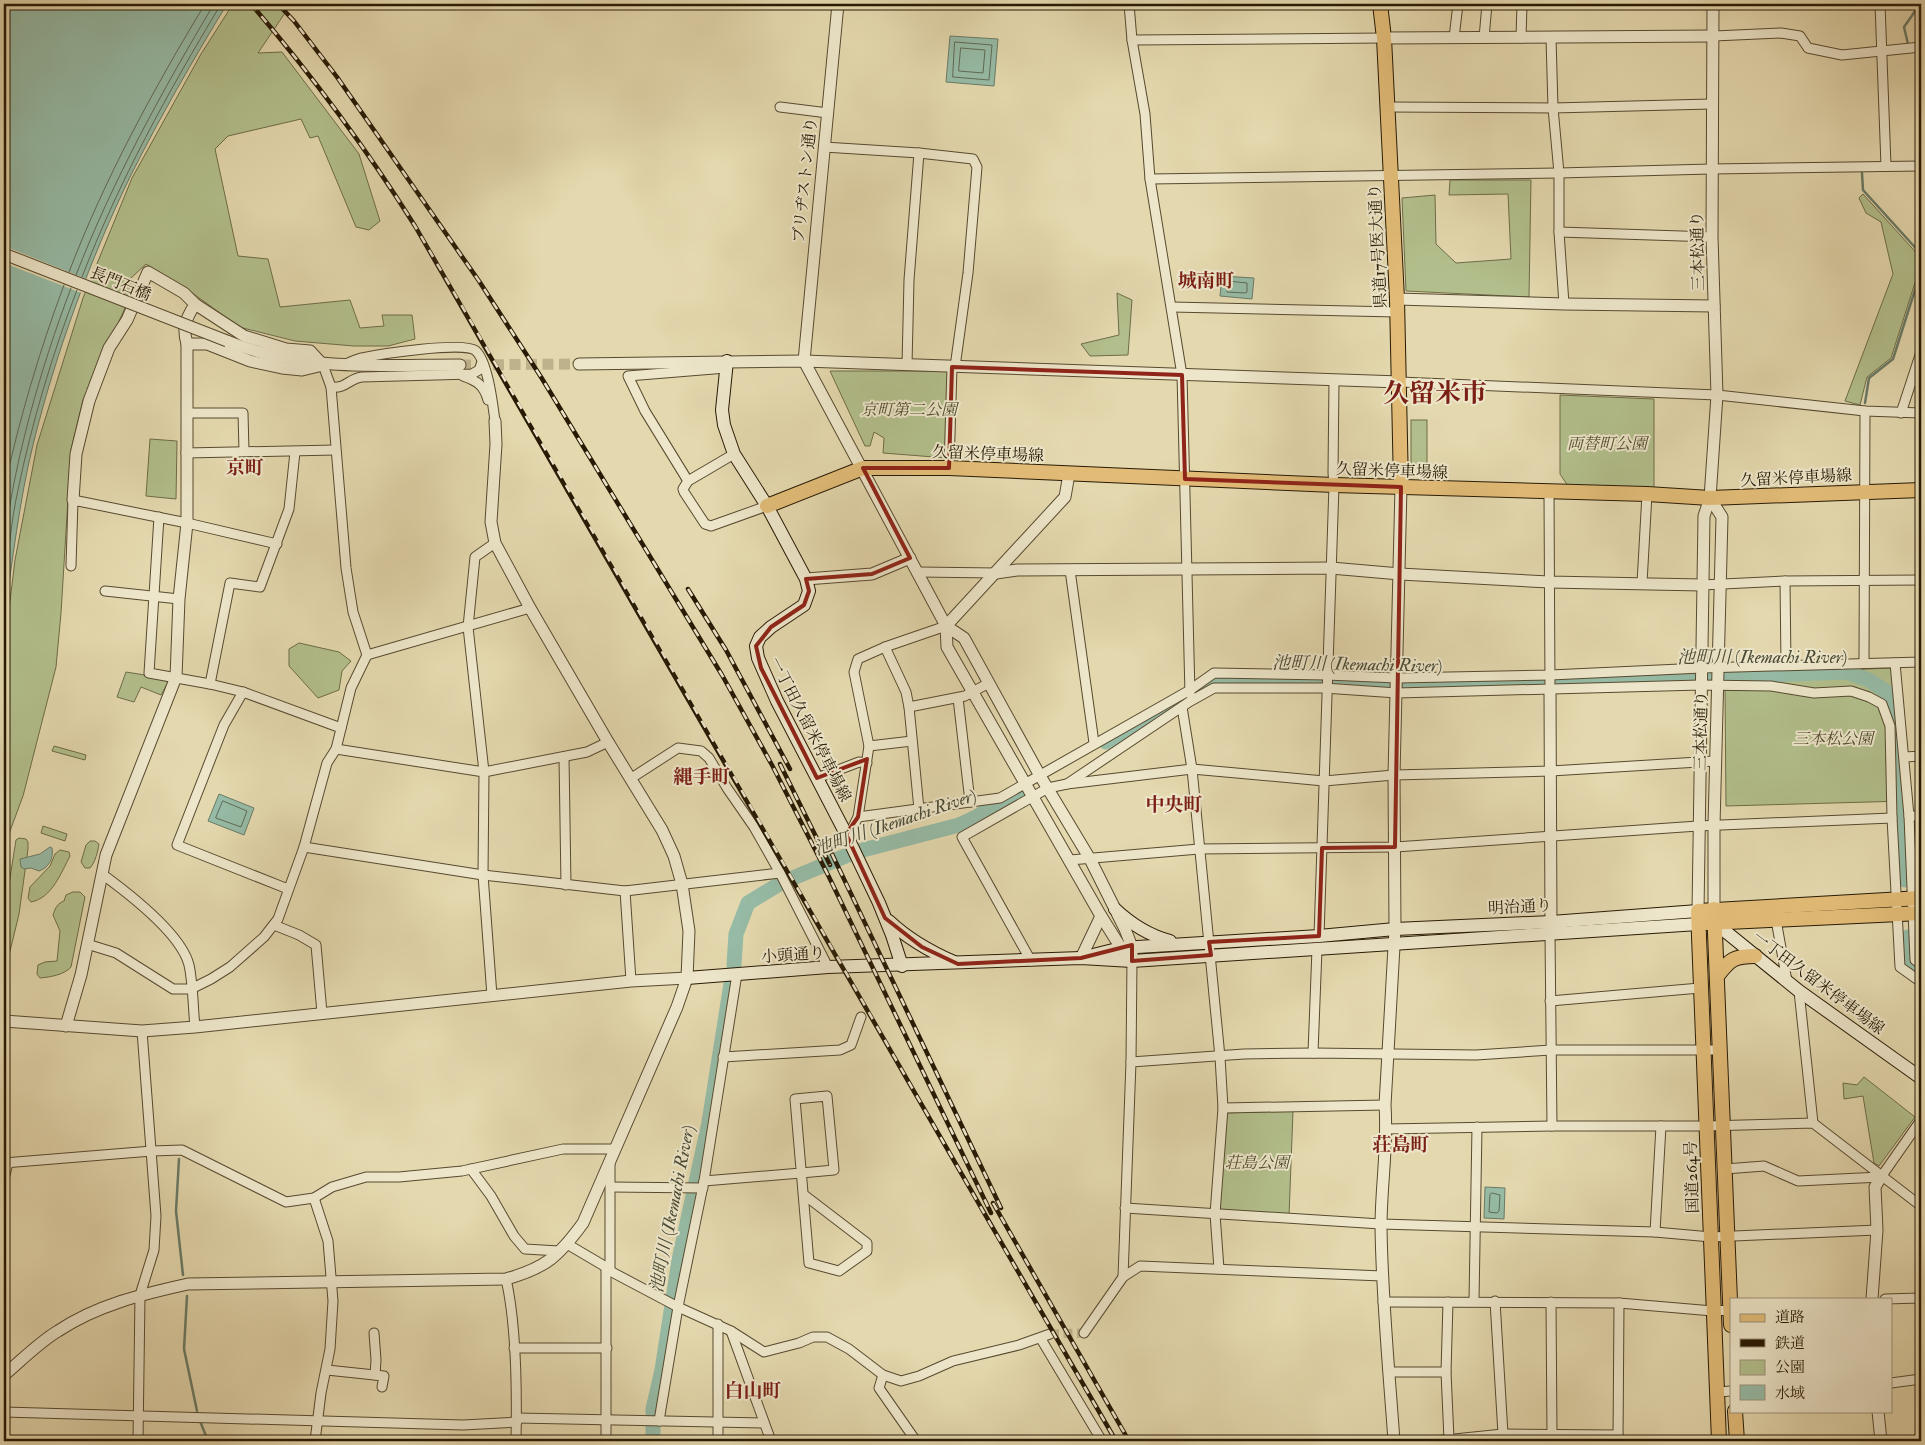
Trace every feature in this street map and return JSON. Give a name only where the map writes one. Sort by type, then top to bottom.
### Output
[{"type":"main road","name":"県道17号医大通り","points":[[1380,4],[1384,38],[1397,305],[1401,487]]},
{"type":"main road","points":[[727,364],[722,410],[724,425],[734,454],[766,506],[806,579]]},
{"type":"main road","points":[[766,506],[862,468]]},
{"type":"main road","name":"久留米停車場線","points":[[862,468],[949,468],[1334,486],[1647,494],[1710,498],[1921,490]]},
{"type":"main road","name":"一丁田久留米停車場線","points":[[806,579],[809,591],[804,605],[771,627],[760,637],[756,646],[761,668],[859,862],[885,918],[902,966]]},
{"type":"main road","name":"明治通り","points":[[1126,948],[1180,944],[1210,949],[1317,949],[1395,945],[1551,928],[1917,898]]},
{"type":"main road","points":[[1115,909],[1143,932],[1180,944]]},
{"type":"main road","name":"明治通り","points":[[1715,916],[1776,920],[1918,913]]},
{"type":"main road","points":[[1715,916],[1731,1298]]},
{"type":"main road","name":"一丁田久留米停車場線","points":[[1715,916],[1755,956],[1799,991],[1921,1078]]},
{"type":"main road","name":"国道264号","points":[[1698,917],[1713,1311],[1724,1391],[1719,1441]]},
{"type":"main road","points":[[885,918],[904,935],[922,947],[958,964]]},
{"type":"main road","name":"明治通り","points":[[1132,961],[1210,949],[1396,929],[1551,928]]},
{"type":"main road","points":[[1081,958],[1126,948]]},
{"type":"main road","points":[[1718,975],[1730,960],[1740,956],[1755,956]]},
{"type":"main road","points":[[902,966],[1081,958],[1132,961]]},
{"type":"main road","name":"小頭通り","points":[[686,978],[828,967],[902,966]]},
{"type":"main road","points":[[1735,1412],[1736,1441]]},
{"type":"street","name":"ブリヂストン通り","points":[[804,360],[838,4]]},
{"type":"street","points":[[1129,4],[1132,40],[1145,114],[1150,179],[1182,375],[1190,690],[1186,705],[1220,1057],[1223,1108],[1215,1214],[1219,1269]]},
{"type":"street","points":[[1454,38],[1458,4]]},
{"type":"street","points":[[1484,38],[1487,4]]},
{"type":"street","points":[[1521,38],[1522,4]]},
{"type":"street","name":"三本松通り","points":[[1698,917],[1704,516],[1710,498],[1717,395],[1711,169],[1713,4]]},
{"type":"street","points":[[1880,4],[1886,166]]},
{"type":"street","points":[[1132,40],[1551,38],[1714,36],[1781,33],[1800,36],[1808,48],[1842,55],[1921,47]]},
{"type":"street","points":[[1551,38],[1564,304]]},
{"type":"street","points":[[1387,107],[1553,108],[1711,104]]},
{"type":"street","points":[[780,107],[828,113]]},
{"type":"street","points":[[824,147],[919,153],[973,160],[977,167],[968,273],[954,367],[949,468]]},
{"type":"street","points":[[907,365],[908,304],[919,153]]},
{"type":"street","points":[[1150,179],[1921,166]]},
{"type":"street","points":[[1559,232],[1712,237]]},
{"type":"street","name":"長門石橋","points":[[4,254],[248,350],[323,365]]},
{"type":"street","points":[[71,566],[76,454],[89,400],[109,348],[127,320],[148,272],[184,292],[195,304],[244,336],[286,349],[310,351],[323,365],[331,386],[346,568],[354,612],[367,655],[351,688],[336,749],[327,762],[304,847],[278,919],[251,950],[230,967],[191,989],[173,989],[116,954],[87,944]]},
{"type":"street","points":[[66,1026],[80,975],[106,855],[176,677],[179,599],[186,522],[187,344],[183,332],[186,319],[195,304]]},
{"type":"street","points":[[1172,307],[1564,304],[1714,306]]},
{"type":"street","points":[[187,344],[207,344],[250,361],[302,370],[323,365],[343,365],[459,369],[472,374],[479,370],[482,362]]},
{"type":"street","points":[[4,1375],[56,1332],[90,1312],[140,1295],[188,1284],[506,1279],[542,1267],[563,1248],[583,1223],[677,1007],[686,978],[689,931],[682,884],[674,856],[662,830],[530,608],[495,543],[491,522],[491,506],[496,444],[495,422],[492,394],[477,352],[462,347],[441,347],[362,358],[343,365]]},
{"type":"street","points":[[1901,413],[1921,352]]},
{"type":"street","points":[[804,360],[946,626],[947,647],[1102,916],[1126,948]]},
{"type":"street","points":[[579,364],[727,364],[804,360],[1717,395],[1865,410],[1921,413]]},
{"type":"street","points":[[688,481],[645,411],[628,376],[727,364]]},
{"type":"street","points":[[331,386],[339,388],[355,378],[362,377],[459,369],[479,382],[486,392],[495,422]]},
{"type":"street","points":[[1319,936],[1334,486],[1334,380]]},
{"type":"street","points":[[1864,663],[1865,410]]},
{"type":"street","points":[[187,413],[244,413],[244,451]]},
{"type":"street","points":[[186,453],[335,450]]},
{"type":"street","points":[[210,684],[230,583],[260,588],[289,509],[295,452]]},
{"type":"street","points":[[734,454],[688,481],[683,489],[684,492],[705,524],[711,526],[766,506]]},
{"type":"street","points":[[847,837],[858,817],[869,746],[854,672],[858,659],[885,647],[946,626],[1065,497],[1069,474]]},
{"type":"street","points":[[1394,1441],[1383,1302],[1381,1224],[1386,1129],[1384,1105],[1396,929],[1394,775],[1401,487]]},
{"type":"street","points":[[1549,492],[1552,1126]]},
{"type":"street","points":[[1642,583],[1647,494]]},
{"type":"street","name":"三本松通り","points":[[1710,498],[1722,517],[1715,761],[1715,916]]},
{"type":"street","points":[[73,500],[186,522],[277,544]]},
{"type":"street","points":[[159,517],[149,672],[243,692],[341,728]]},
{"type":"street","points":[[492,996],[483,874],[484,772],[468,627],[475,558],[495,543]]},
{"type":"street","points":[[806,579],[872,574],[910,558]]},
{"type":"street","points":[[918,572],[996,573],[1017,570],[1331,568],[1400,574],[1549,582],[1702,585],[1785,581],[1921,580]]},
{"type":"street","points":[[1070,570],[1094,743]]},
{"type":"street","points":[[1785,581],[1786,665]]},
{"type":"street","points":[[105,591],[179,599]]},
{"type":"street","points":[[367,655],[530,608]]},
{"type":"street","points":[[946,626],[964,638],[1039,774],[1090,859],[1115,909],[1126,948],[1132,961],[1131,1062],[1123,1277]]},
{"type":"street","points":[[885,647],[906,692],[919,809]]},
{"type":"street","points":[[858,817],[1000,798],[1039,774],[1190,690],[1214,673],[1397,678],[1550,675],[1718,667],[1921,662]]},
{"type":"street","points":[[1895,664],[1917,898],[1915,960],[1921,964]]},
{"type":"street","points":[[909,707],[958,698],[989,683]]},
{"type":"street","points":[[1067,784],[1214,688],[1328,688],[1397,693],[1717,685],[1771,686],[1814,693],[1851,691],[1882,704],[1890,726],[1892,818],[1900,967],[1921,982]]},
{"type":"street","points":[[243,692],[224,725],[177,845],[288,889]]},
{"type":"street","points":[[958,698],[970,802]]},
{"type":"street","points":[[869,746],[912,741]]},
{"type":"street","points":[[336,749],[484,772],[587,752],[608,742]]},
{"type":"street","points":[[630,779],[678,748],[701,751],[709,758],[726,788],[754,827],[828,967]]},
{"type":"street","points":[[1905,757],[1921,756]]},
{"type":"street","points":[[564,757],[566,885]]},
{"type":"street","points":[[1031,960],[962,837],[1048,788],[1067,784],[1192,770],[1324,781],[1394,775],[1551,771],[1715,761]]},
{"type":"street","points":[[817,778],[859,762],[867,763]]},
{"type":"street","points":[[1909,816],[1921,816]]},
{"type":"street","points":[[1070,860],[1199,849],[1395,847],[1714,825],[1892,818]]},
{"type":"street","points":[[304,847],[483,874],[625,891],[780,873]]},
{"type":"street","points":[[102,874],[144,907],[163,925],[182,949],[189,965],[195,1027]]},
{"type":"street","points":[[625,891],[631,981]]},
{"type":"street","points":[[1081,958],[1102,916]]},
{"type":"street","points":[[1776,920],[1787,981]]},
{"type":"street","points":[[274,925],[299,935],[316,945],[322,1013]]},
{"type":"street","points":[[1313,1053],[1317,949]]},
{"type":"street","points":[[659,1421],[678,1307],[703,1184],[737,974]]},
{"type":"street","points":[[4,1021],[142,1031],[631,981],[686,978]]},
{"type":"street","points":[[1550,1001],[1700,988]]},
{"type":"street","points":[[1799,991],[1812,1123]]},
{"type":"street","points":[[723,1057],[840,1050],[851,1045],[861,1017]]},
{"type":"street","points":[[138,1441],[140,1415],[140,1295],[154,1250],[156,1216],[142,1031]]},
{"type":"street","points":[[1131,1062],[1313,1053],[1476,1055],[1551,1050],[1721,1050]]},
{"type":"street","points":[[611,1187],[703,1184],[801,1173],[834,1170],[827,1096],[795,1099],[801,1173],[803,1194],[810,1262],[839,1270],[867,1251],[866,1243],[803,1194]]},
{"type":"street","points":[[1223,1108],[1384,1105]]},
{"type":"street","points":[[1872,1298],[1877,1230],[1875,1186],[1921,1120]]},
{"type":"street","points":[[1386,1129],[1706,1126],[1812,1123],[1921,1206]]},
{"type":"street","points":[[1655,1232],[1661,1126]]},
{"type":"street","points":[[1474,1301],[1477,1127]]},
{"type":"street","points":[[4,1179],[6,1163],[152,1150],[182,1150],[286,1202],[314,1198],[332,1187],[366,1177],[398,1177],[471,1169],[563,1149],[612,1154]]},
{"type":"street","points":[[606,1441],[608,1269],[612,1154]]},
{"type":"street","points":[[1725,1169],[1764,1166],[1798,1181],[1881,1177]]},
{"type":"street","points":[[471,1169],[491,1196],[514,1236],[525,1249],[563,1248],[608,1269],[678,1307],[718,1324],[764,1352],[799,1344],[813,1337],[827,1337],[849,1349],[883,1375],[901,1381],[919,1376],[953,1361],[1041,1339],[1050,1334]]},
{"type":"street","points":[[314,1198],[328,1241],[333,1301],[330,1349],[321,1393],[315,1441]]},
{"type":"street","points":[[1125,1208],[1381,1224],[1655,1232],[1711,1237],[1877,1230]]},
{"type":"street","points":[[1084,1332],[1123,1277],[1140,1266],[1382,1276]]},
{"type":"street","points":[[506,1279],[510,1294],[514,1348],[516,1441]]},
{"type":"street","points":[[1892,1299],[1921,1298]]},
{"type":"street","points":[[1495,1301],[1503,1434]]},
{"type":"street","points":[[1383,1302],[1619,1303],[1713,1311],[1730,1310]]},
{"type":"street","points":[[1448,1302],[1446,1372],[1449,1439]]},
{"type":"street","points":[[1551,1302],[1552,1435]]},
{"type":"street","points":[[1435,1441],[1503,1434],[1618,1438],[1619,1303]]},
{"type":"street","points":[[718,1324],[718,1441]]},
{"type":"street","points":[[731,1331],[771,1441]]},
{"type":"street","points":[[374,1333],[375,1375]]},
{"type":"street","points":[[1041,1339],[1102,1441]]},
{"type":"street","points":[[514,1348],[607,1348]]},
{"type":"street","points":[[327,1370],[384,1376],[382,1387]]},
{"type":"street","points":[[1389,1372],[1446,1372]]},
{"type":"street","points":[[883,1375],[879,1388],[916,1441]]},
{"type":"street","points":[[1892,1383],[1921,1379]]},
{"type":"street","points":[[4,1412],[319,1419],[463,1425],[517,1420],[764,1423]]},
{"type":"street","points":[[1878,1412],[1881,1441]]},
{"type":"highlighted area","points":[[952,367],[1182,375],[1185,479],[1401,487],[1395,847],[1322,848],[1319,936],[1209,942],[1211,955],[1132,961],[1132,945],[1081,958],[958,964],[922,947],[885,918],[848,840],[846,834],[858,817],[867,759],[817,778],[761,668],[756,646],[771,627],[804,605],[809,591],[806,579],[872,574],[910,558],[863,468],[949,468]]},
{"type":"green space","points":[[233,4],[291,4],[258,53],[282,52],[359,154],[380,221],[369,230],[356,227],[318,136],[310,138],[301,119],[228,136],[215,149],[238,256],[268,259],[280,307],[350,300],[360,328],[384,326],[382,315],[412,315],[415,339],[388,346],[354,346],[295,341],[239,327],[191,292],[146,264],[130,279],[136,284],[83,400],[71,450],[56,667],[23,796],[10,831],[4,868],[4,650],[15,560],[37,445],[83,298],[132,178],[201,54]]},
{"type":"green space","points":[[1450,180],[1531,180],[1529,297],[1406,291],[1402,198],[1435,195],[1436,244],[1456,263],[1511,259],[1508,194],[1449,195]]},
{"type":"green space","points":[[1863,194],[1921,258],[1921,264],[1891,358],[1867,377],[1860,405],[1845,401],[1893,274],[1881,222],[1866,213],[1859,198]]},
{"type":"green space","points":[[1117,293],[1132,300],[1128,355],[1090,356],[1081,344],[1119,335]]},
{"type":"green space","name":"京町第二公園","points":[[830,371],[948,371],[947,458],[883,453],[884,438],[874,432],[870,446],[865,446]]},
{"type":"green space","name":"両替町公園","points":[[1560,395],[1654,399],[1654,488],[1568,486],[1560,474]]},
{"type":"green space","points":[[1411,420],[1427,420],[1427,469],[1411,469]]},
{"type":"green space","points":[[150,439],[177,441],[176,499],[146,496]]},
{"type":"green space","points":[[299,643],[339,652],[351,661],[342,671],[339,690],[318,698],[289,666],[289,649]]},
{"type":"green space","name":"三本松公園","points":[[1893,668],[1905,801],[1726,806],[1725,690],[1728,687],[1866,669]]},
{"type":"green space","points":[[126,672],[170,679],[161,695],[141,687],[134,702],[117,697]]},
{"type":"green space","points":[[54,746],[86,755],[85,760],[52,751]]},
{"type":"green space","points":[[43,826],[67,834],[65,841],[41,833]]},
{"type":"green space","points":[[19,838],[26,839],[28,849],[19,914],[4,976],[4,915],[16,840]]},
{"type":"green space","points":[[90,841],[95,841],[99,844],[99,847],[92,866],[85,868],[81,862],[86,845]]},
{"type":"green space","points":[[60,850],[69,852],[70,856],[59,877],[45,896],[31,902],[28,898],[30,887],[50,866],[55,854]]},
{"type":"green space","points":[[80,892],[85,897],[71,967],[61,974],[40,978],[37,974],[38,965],[57,961],[60,931],[53,915],[54,912],[58,904],[64,901],[66,895]]},
{"type":"green space","points":[[1864,1077],[1915,1117],[1879,1166],[1874,1163],[1863,1096],[1844,1099],[1843,1083],[1857,1085]]},
{"type":"green space","name":"荘島公園","points":[[1293,1111],[1289,1216],[1219,1211],[1225,1113]]},
{"type":"water","points":[[4,4],[227,4],[177,89],[131,175],[101,240],[75,308],[52,377],[28,466],[4,617]]},
{"type":"water","points":[[950,36],[998,39],[994,86],[946,82]]},
{"type":"water","points":[[1222,276],[1254,278],[1252,299],[1220,296]]},
{"type":"water","points":[[219,794],[254,808],[244,835],[208,821]]},
{"type":"water","points":[[50,847],[52,848],[52,856],[50,863],[45,868],[39,871],[21,867],[20,859],[40,854]]},
{"type":"water","points":[[1485,1187],[1505,1188],[1504,1219],[1484,1218]]},
{"type":"pier","points":[[4,246],[89,280],[84,294],[4,263]]},
{"type":"waterway","points":[[1908,44],[1904,27],[1920,4]]},
{"type":"waterway","points":[[1862,173],[1863,190],[1921,254]]},
{"type":"waterway","points":[[1865,403],[1869,378],[1893,359],[1921,271]]},
{"type":"waterway","name":"池町川 (Ikemachi River)","points":[[1106,742],[1209,685],[1220,681],[1383,685],[1560,683],[1688,675],[1742,676],[1846,672],[1869,680],[1891,695],[1894,700],[1905,880]]},
{"type":"waterway","name":"池町川 (Ikemachi River)","points":[[734,965],[736,934],[748,903],[781,883],[855,852],[959,825],[1025,788]]},
{"type":"waterway","points":[[1908,937],[1910,961],[1921,970]]},
{"type":"waterway","name":"池町川 (Ikemachi River)","points":[[653,1441],[653,1409],[662,1370],[679,1260],[709,1122],[731,984]]},
{"type":"waterway","points":[[179,1159],[176,1211],[183,1275]]},
{"type":"waterway","points":[[187,1296],[184,1349],[197,1411]]},
{"type":"waterway","points":[[200,1421],[208,1441]]},
{"type":"tunnel","points":[[460,365],[579,364]]},
{"type":"tunnel","points":[[1050,1334],[1084,1333]]},
{"type":"railway","points":[[251,4],[337,112],[415,226],[1116,1441]]},
{"type":"railway","points":[[278,4],[294,21],[337,77],[479,281],[541,377],[722,675],[772,765],[829,877],[991,1213]]},
{"type":"railway","points":[[688,589],[726,650],[790,769]]},
{"type":"railway","points":[[780,764],[830,865]]},
{"type":"railway","points":[[832,854],[1001,1208]]},
{"type":"railway","points":[[993,1203],[1129,1441]]},
{"type":"district","name":"城南町","points":[[1206,280]]},
{"type":"district","name":"久留米市","points":[[1435,393]]},
{"type":"district","name":"京町","points":[[245,467]]},
{"type":"district","name":"縄手町","points":[[702,776]]},
{"type":"district","name":"中央町","points":[[1174,804]]},
{"type":"district","name":"荘島町","points":[[1401,1144]]},
{"type":"district","name":"白山町","points":[[753,1390]]}]
